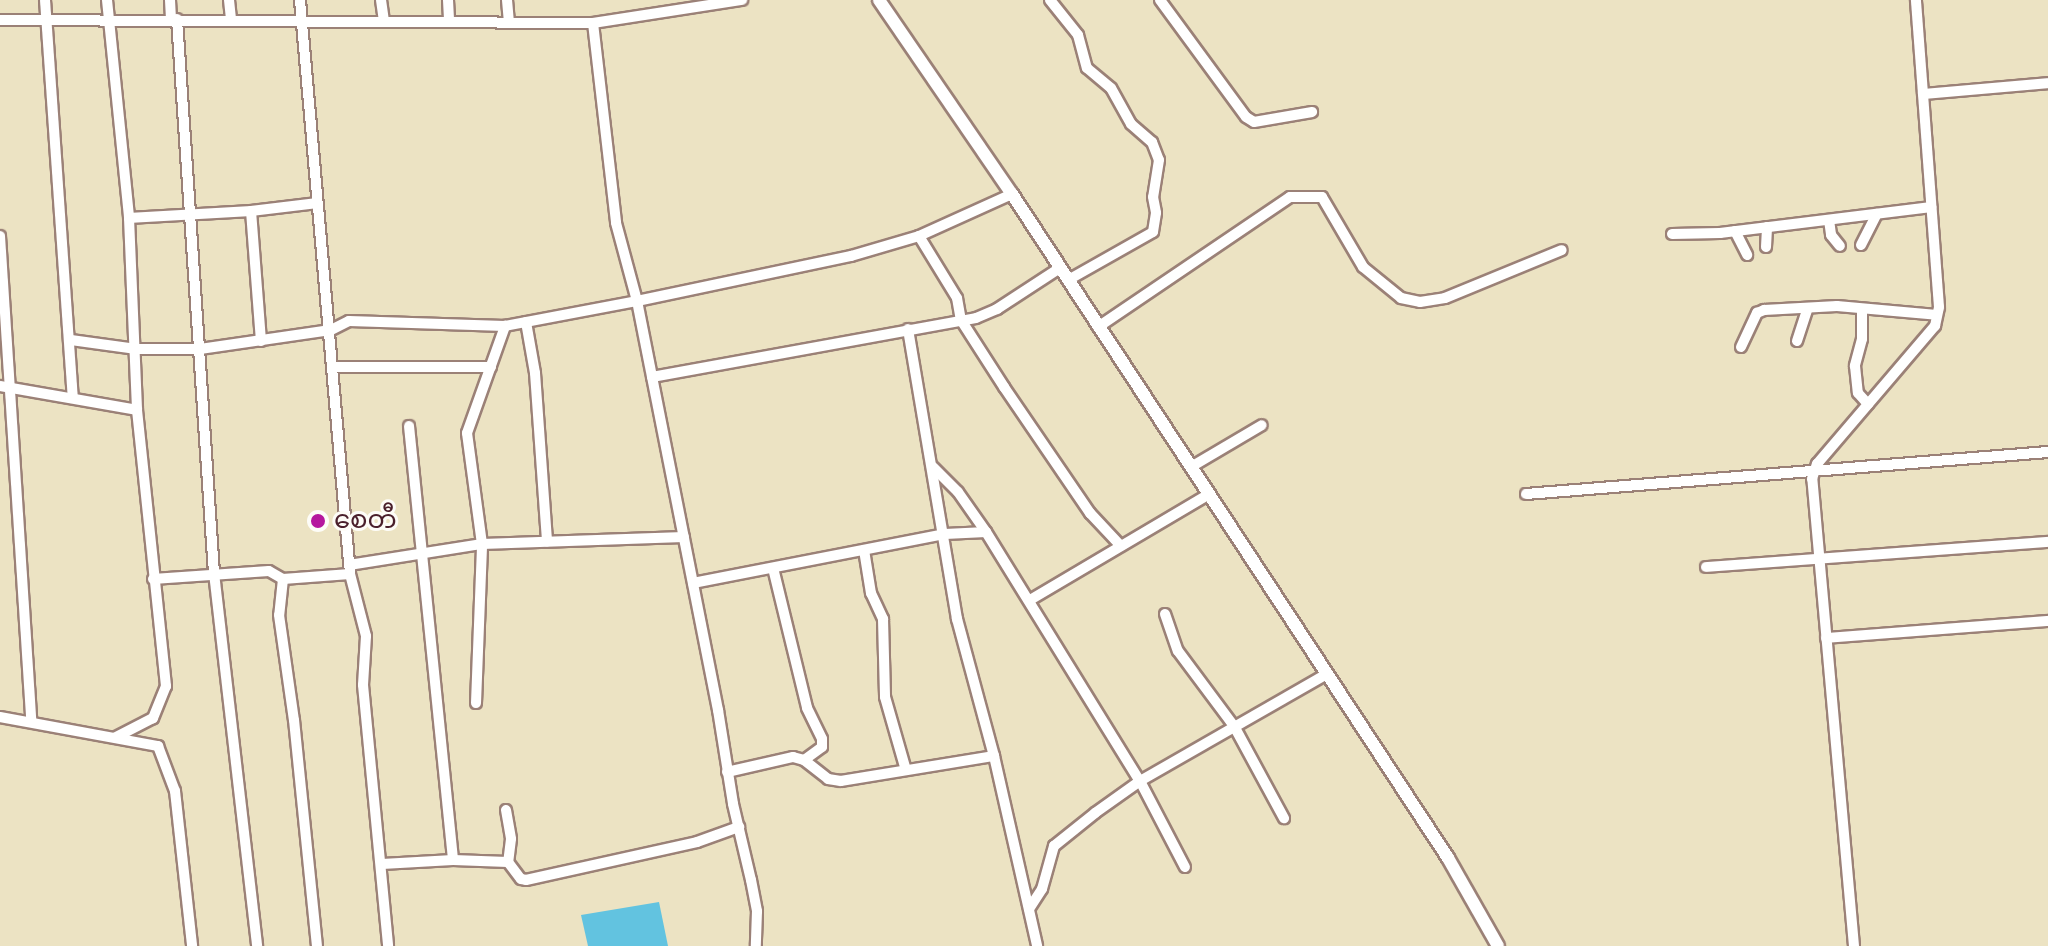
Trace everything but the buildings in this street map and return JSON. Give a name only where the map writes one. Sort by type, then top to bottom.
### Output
[{"type":"main road","points":[[879,0],[1012,194],[1448,858],[1498,946]]},
{"type":"street","points":[[45,0],[73,398]]},
{"type":"street","points":[[107,0],[129,218],[137,410],[166,686],[153,718],[116,737]]},
{"type":"street","points":[[170,0],[200,349],[214,573],[257,946]]},
{"type":"street","points":[[229,0],[231,19]]},
{"type":"street","points":[[300,0],[350,569],[364,623],[363,685],[388,946]]},
{"type":"street","points":[[381,0],[384,21]]},
{"type":"street","points":[[448,0],[449,22]]},
{"type":"street","points":[[507,0],[509,22]]},
{"type":"street","points":[[0,20],[593,23],[742,0]]},
{"type":"street","points":[[1050,0],[1078,35],[1087,68],[1111,88],[1131,124],[1152,142],[1159,160],[1153,197],[1156,213],[1153,232],[1068,280]]},
{"type":"street","points":[[1160,0],[1246,117],[1254,122],[1312,112]]},
{"type":"street","points":[[1854,946],[1812,479],[1815,470],[1868,404],[1935,326],[1931,207],[1916,0]]},
{"type":"street","points":[[593,23],[616,223],[637,301],[727,772],[757,911],[756,946]]},
{"type":"street","points":[[1923,94],[2047,84]]},
{"type":"street","points":[[71,340],[136,349],[200,349],[331,330],[349,321],[505,326],[764,277],[919,236],[1012,194]]},
{"type":"street","points":[[1098,327],[1290,197],[1322,197],[1363,267],[1401,298],[1420,302],[1445,298],[1562,250]]},
{"type":"street","points":[[129,218],[188,217],[318,203]]},
{"type":"street","points":[[1672,234],[1735,231],[1931,207]]},
{"type":"street","points":[[251,211],[261,341]]},
{"type":"street","points":[[1861,245],[1877,214]]},
{"type":"street","points":[[1829,220],[1831,235],[1840,246]]},
{"type":"street","points":[[1766,247],[1767,227]]},
{"type":"street","points":[[1735,231],[1747,255]]},
{"type":"street","points":[[0,236],[6,386],[31,720]]},
{"type":"street","points":[[919,236],[957,298],[961,320],[1090,513],[1121,546]]},
{"type":"street","points":[[652,377],[961,320],[997,309],[1060,268]]},
{"type":"street","points":[[1741,347],[1757,313],[1772,309],[1807,310],[1829,306],[1937,315]]},
{"type":"street","points":[[1862,309],[1862,339],[1855,366],[1858,393],[1868,404]]},
{"type":"street","points":[[1797,341],[1807,310]]},
{"type":"street","points":[[526,322],[535,373],[547,542]]},
{"type":"street","points":[[476,703],[482,544],[467,433],[505,326]]},
{"type":"street","points":[[908,329],[957,619],[994,756],[1037,946]]},
{"type":"street","points":[[334,367],[491,367]]},
{"type":"street","points":[[6,386],[137,410]]},
{"type":"street","points":[[1191,467],[1262,425]]},
{"type":"street","points":[[409,426],[453,860]]},
{"type":"street","points":[[1526,494],[2048,452]]},
{"type":"street","points":[[933,467],[958,492],[1030,600],[1140,781],[1185,867]]},
{"type":"street","points":[[1030,600],[1209,494]]},
{"type":"street","points":[[693,583],[945,534],[986,532]]},
{"type":"street","points":[[153,579],[269,571],[283,579],[350,569],[420,551],[482,544],[684,537]]},
{"type":"street","points":[[1706,567],[2048,542]]},
{"type":"street","points":[[864,550],[871,593],[883,619],[885,697],[906,770]]},
{"type":"street","points":[[773,568],[807,708],[822,739],[822,747],[804,760]]},
{"type":"street","points":[[283,579],[279,615],[294,720],[317,946]]},
{"type":"street","points":[[1165,614],[1178,651],[1234,726],[1284,818]]},
{"type":"street","points":[[1826,638],[2048,621]]},
{"type":"street","points":[[1029,909],[1042,889],[1054,846],[1140,781],[1327,674]]},
{"type":"street","points":[[0,717],[31,720],[158,746],[175,791],[192,946]]},
{"type":"street","points":[[727,772],[793,757],[804,760],[828,779],[841,781],[994,756]]},
{"type":"street","points":[[506,810],[511,839],[508,862],[521,879],[526,880],[697,842],[739,827]]},
{"type":"street","points":[[382,864],[453,860],[508,862]]},
{"type":"water","points":[[659,902],[668,946],[588,946],[581,915]]},
{"type":"place","name":"စေတီ","points":[[318,521]]}]
